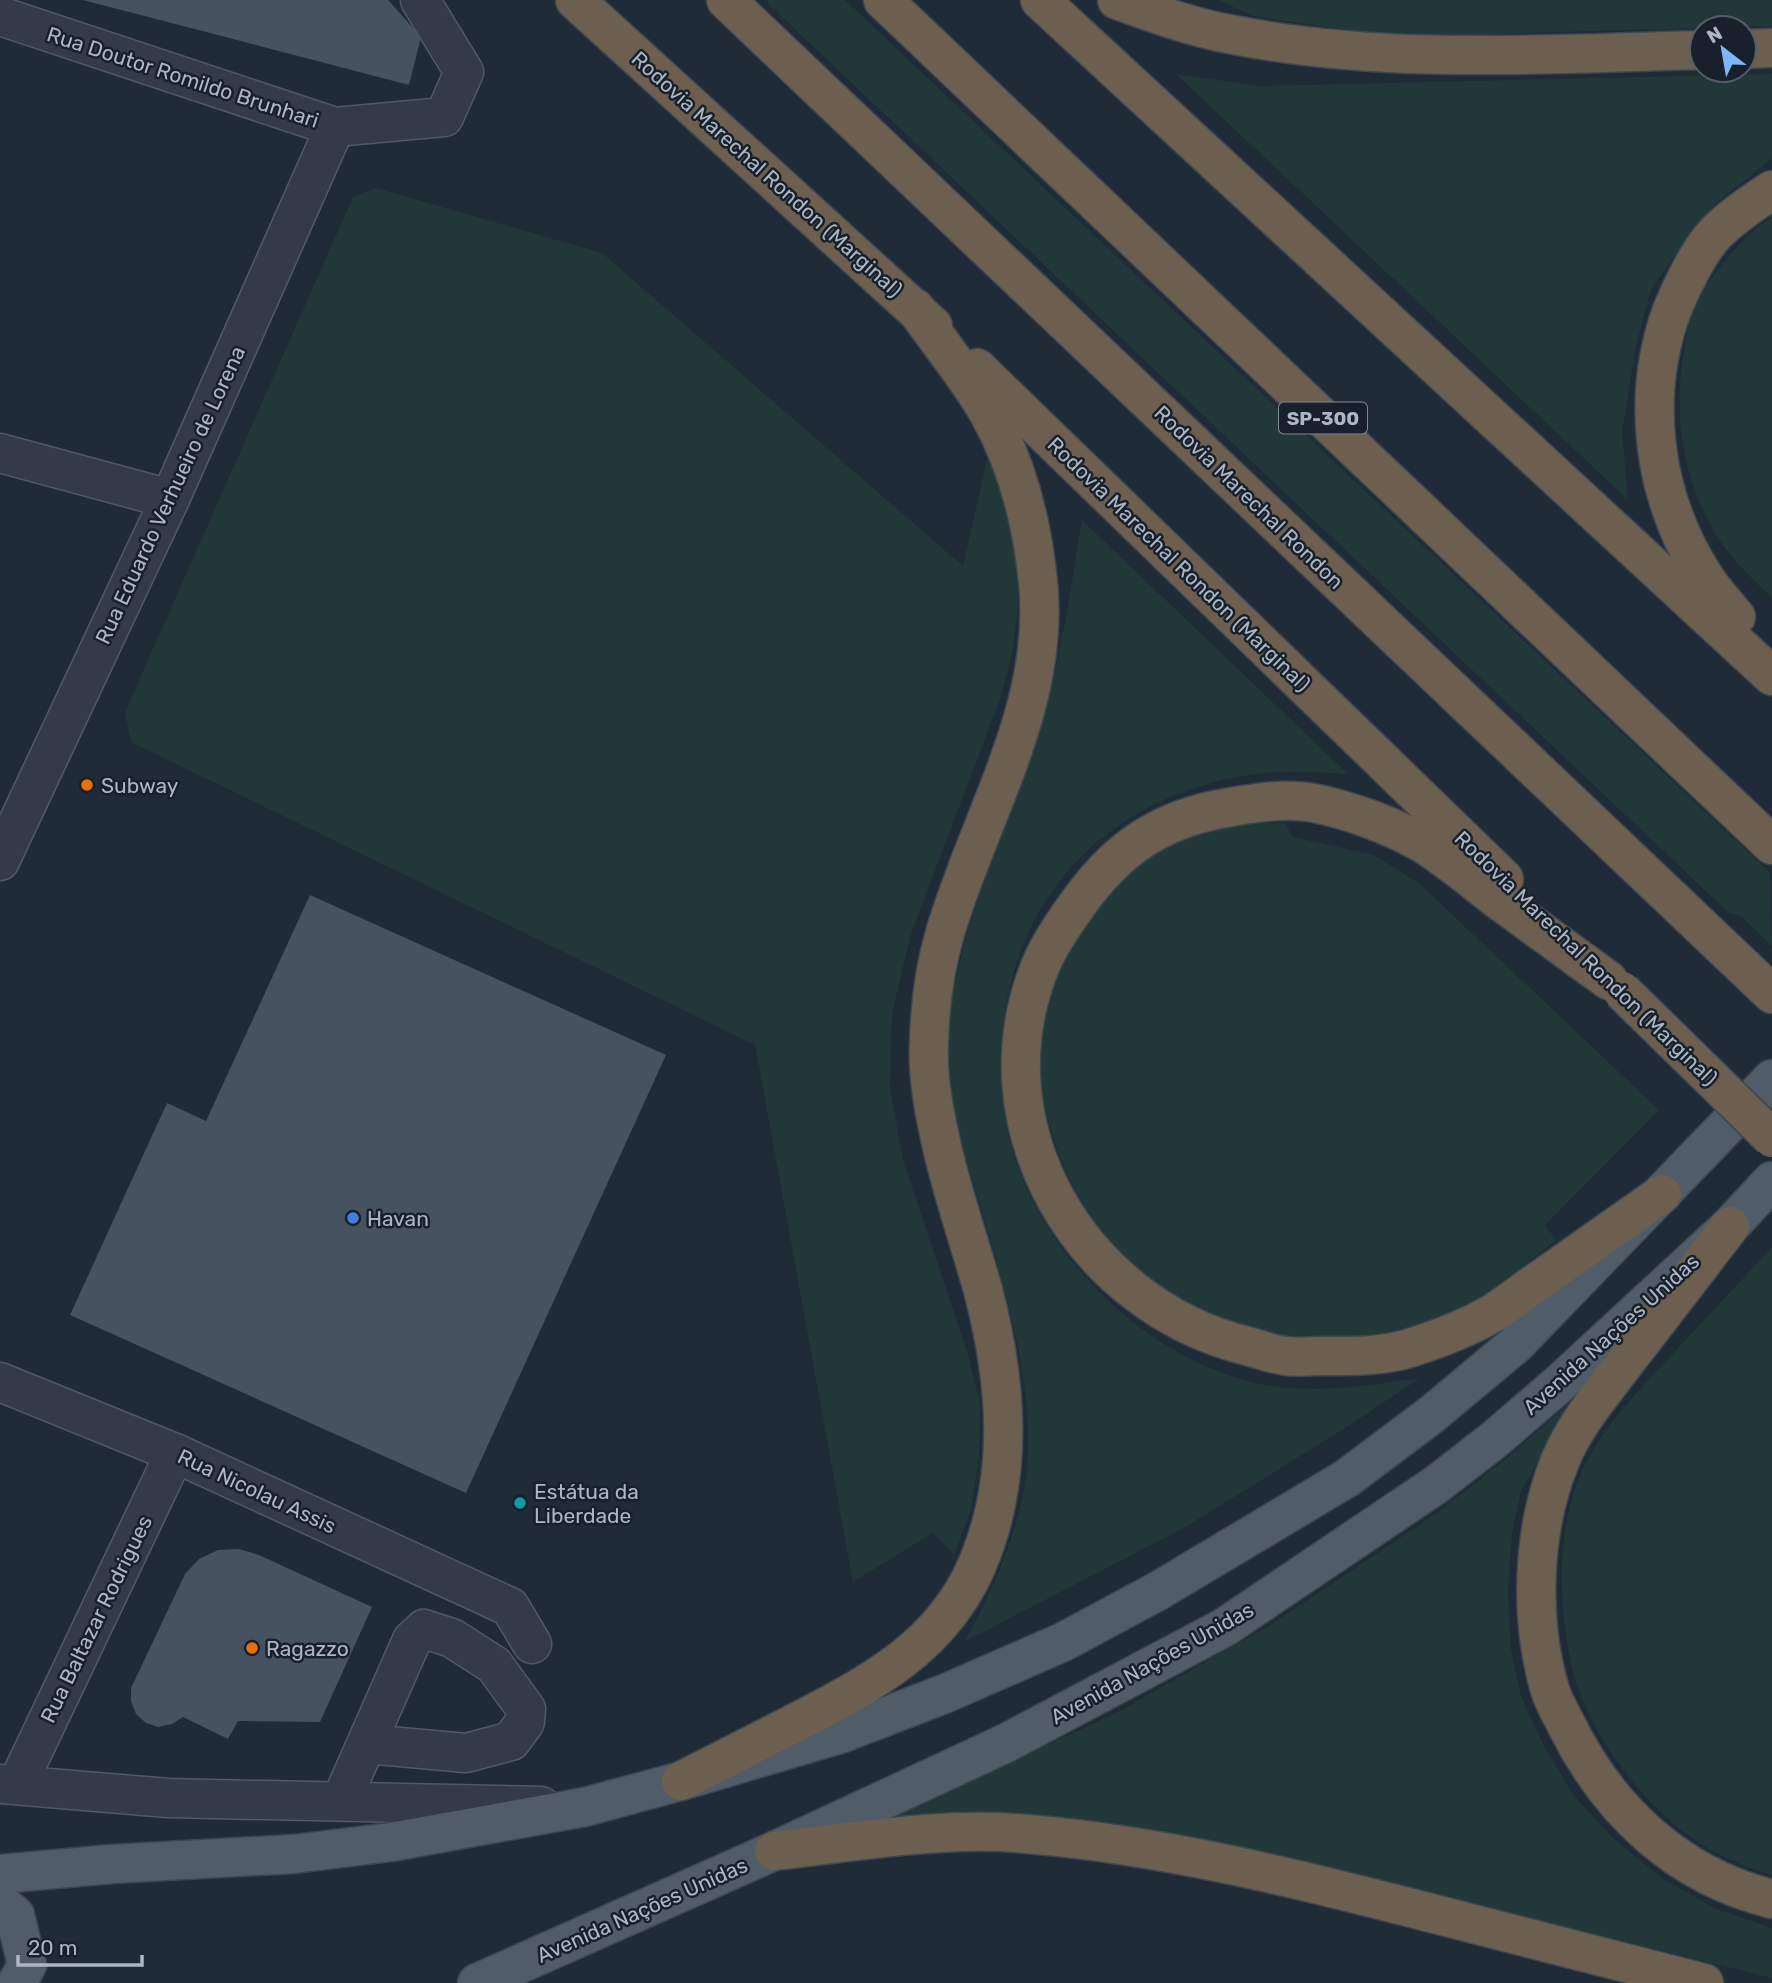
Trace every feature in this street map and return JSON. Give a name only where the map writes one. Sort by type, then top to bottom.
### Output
[{"type":"highway","name":"Rodovia Marechal Rondon (Marginal)","points":[[575,0],[915,308],[1772,1138]]},
{"type":"highway","name":"Rodovia Marechal Rondon","points":[[726,0],[1772,993]]},
{"type":"highway","name":"SP-300","points":[[883,0],[1768,841]]},
{"type":"highway","points":[[1040,0],[1772,676]]},
{"type":"highway","points":[[1116,0],[1228,34],[1391,55],[1471,56],[1688,50]]},
{"type":"highway","points":[[1772,190],[1713,236],[1680,289],[1661,339],[1654,392],[1656,453],[1673,514],[1703,575],[1772,662]]},
{"type":"highway","points":[[681,1781],[866,1687],[912,1652],[948,1614],[975,1569],[994,1518],[1003,1463],[1004,1407],[995,1343],[982,1289],[949,1180],[933,1107],[928,1046],[934,986],[945,933],[1027,705],[1038,647],[1039,590],[1033,536],[1025,500],[1004,446],[987,411],[915,308]]},
{"type":"highway","points":[[1615,985],[1421,843],[1346,811],[1309,802],[1274,801],[1194,815],[1159,828],[1122,852],[1091,885],[1064,923],[1043,960],[1029,1003],[1022,1047],[1021,1086],[1028,1129],[1042,1172],[1064,1214],[1091,1252],[1120,1281],[1163,1312],[1191,1328],[1221,1340],[1287,1357],[1364,1356],[1405,1350],[1449,1334],[1492,1314],[1662,1194]]},
{"type":"highway","points":[[1730,1226],[1584,1417],[1560,1461],[1547,1504],[1536,1604],[1541,1651],[1551,1693],[1575,1742],[1601,1783],[1626,1815],[1662,1846],[1690,1865],[1723,1883],[1772,1899]]},
{"type":"highway","points":[[774,1851],[944,1833],[1025,1833],[1138,1847],[1239,1866],[1345,1891],[1704,1983]]},
{"type":"main road","points":[[0,1874],[322,1850],[391,1842],[585,1807],[840,1734],[944,1694],[1063,1642],[1158,1591],[1347,1478],[1431,1415],[1516,1343],[1772,1079]]},
{"type":"main road","name":"Avenida Nações Unidas","points":[[477,1983],[774,1851],[1006,1743],[1224,1627],[1437,1484],[1495,1439],[1560,1383],[1730,1226],[1772,1181]]},
{"type":"main road","points":[[0,1903],[15,1915],[27,1965],[17,1983]]},
{"type":"street","name":"Rua Doutor Romildo Brunhari","points":[[0,16],[335,127],[444,117],[464,72],[420,0]]},
{"type":"street","name":"Rua Eduardo Verhueiro de Lorena","points":[[0,861],[170,499],[335,127]]},
{"type":"street","points":[[0,453],[170,499]]},
{"type":"street","name":"Rua Nicolau Assis","points":[[0,1382],[175,1453],[510,1607],[532,1644]]},
{"type":"street","name":"Rua Baltazar Rodrigues","points":[[9,1784],[175,1453]]},
{"type":"street","points":[[452,1638],[469,1589]]},
{"type":"street","points":[[341,1801],[412,1640],[424,1629],[452,1638],[494,1665],[526,1709],[525,1722],[511,1741],[466,1753],[367,1744]]},
{"type":"street","points":[[9,1784],[168,1798],[585,1807]]},
{"type":"green space","points":[[764,0],[845,0],[1770,873],[1772,946],[1741,916],[1729,913]]},
{"type":"green space","points":[[1217,0],[1772,0],[1772,26],[1758,26],[1758,14],[1688,14],[1688,28],[1457,35],[1367,33],[1254,16]]},
{"type":"green space","points":[[1176,74],[1259,86],[1688,76],[1688,84],[1758,84],[1758,74],[1772,74],[1772,159],[1717,202],[1683,243],[1651,290],[1636,346],[1622,432],[1628,500]]},
{"type":"green space","points":[[376,188],[602,253],[963,566],[989,451],[1007,503],[1016,552],[1018,608],[1012,654],[1000,699],[911,934],[892,1014],[890,1087],[903,1160],[967,1351],[980,1404],[979,1456],[971,1510],[954,1555],[933,1533],[853,1582],[755,1045],[131,742],[125,712],[353,197]]},
{"type":"green space","points":[[1772,216],[1772,598],[1726,549],[1702,509],[1687,465],[1680,420],[1680,397],[1687,330],[1697,303],[1724,262],[1747,237]]},
{"type":"green space","points":[[1082,520],[1348,774],[1269,773],[1197,787],[1140,812],[1101,839],[1068,872],[1041,909],[1021,951],[1008,995],[1002,1043],[1003,1093],[1009,1135],[1021,1175],[1056,1240],[1105,1298],[1164,1344],[1197,1362],[1254,1383],[1301,1389],[1349,1387],[1420,1378],[1347,1427],[1184,1528],[964,1642],[1010,1543],[1026,1473],[1028,1437],[1021,1363],[1013,1326],[954,1107],[949,1050],[950,1010],[975,907],[1050,690],[1066,618]]},
{"type":"green space","points":[[1285,823],[1293,837],[1374,855],[1420,884],[1659,1110],[1545,1225],[1556,1240],[1498,1285],[1450,1315],[1434,1321],[1373,1335],[1310,1338],[1248,1329],[1190,1307],[1139,1271],[1097,1225],[1080,1198],[1054,1141],[1040,1083],[1041,1037],[1044,1016],[1056,976],[1085,920],[1114,884],[1150,856],[1170,845],[1191,835],[1236,824]]},
{"type":"green space","points":[[1772,1247],[1772,1875],[1720,1855],[1686,1833],[1650,1801],[1618,1763],[1593,1722],[1574,1675],[1566,1634],[1562,1576],[1570,1507],[1581,1474],[1596,1445],[1635,1395]]},
{"type":"green space","points":[[1578,1395],[1521,1491],[1512,1533],[1508,1593],[1511,1650],[1521,1696],[1545,1748],[1574,1796],[1615,1840],[1662,1878],[1714,1908],[1772,1928],[1772,1978],[1293,1859],[1205,1842],[885,1821],[1120,1711],[1272,1624],[1437,1513],[1506,1459]]},
{"type":"building","points":[[83,0],[388,0],[421,37],[409,85]]},
{"type":"building","name":"Havan","points":[[310,895],[666,1055],[466,1493],[70,1315],[167,1103],[206,1121]]},
{"type":"building","name":"Ragazzo","points":[[239,1549],[259,1555],[372,1607],[320,1722],[238,1721],[228,1739],[183,1717],[172,1724],[158,1727],[146,1723],[136,1714],[131,1701],[131,1688],[185,1574],[199,1559],[218,1550]]},
{"type":"place","name":"Subway","points":[[87,785]]},
{"type":"place","name":"Havan","points":[[353,1218]]},
{"type":"place","name":"Estátua da Liberdade","points":[[520,1503]]},
{"type":"place","name":"Ragazzo","points":[[252,1648]]}]
